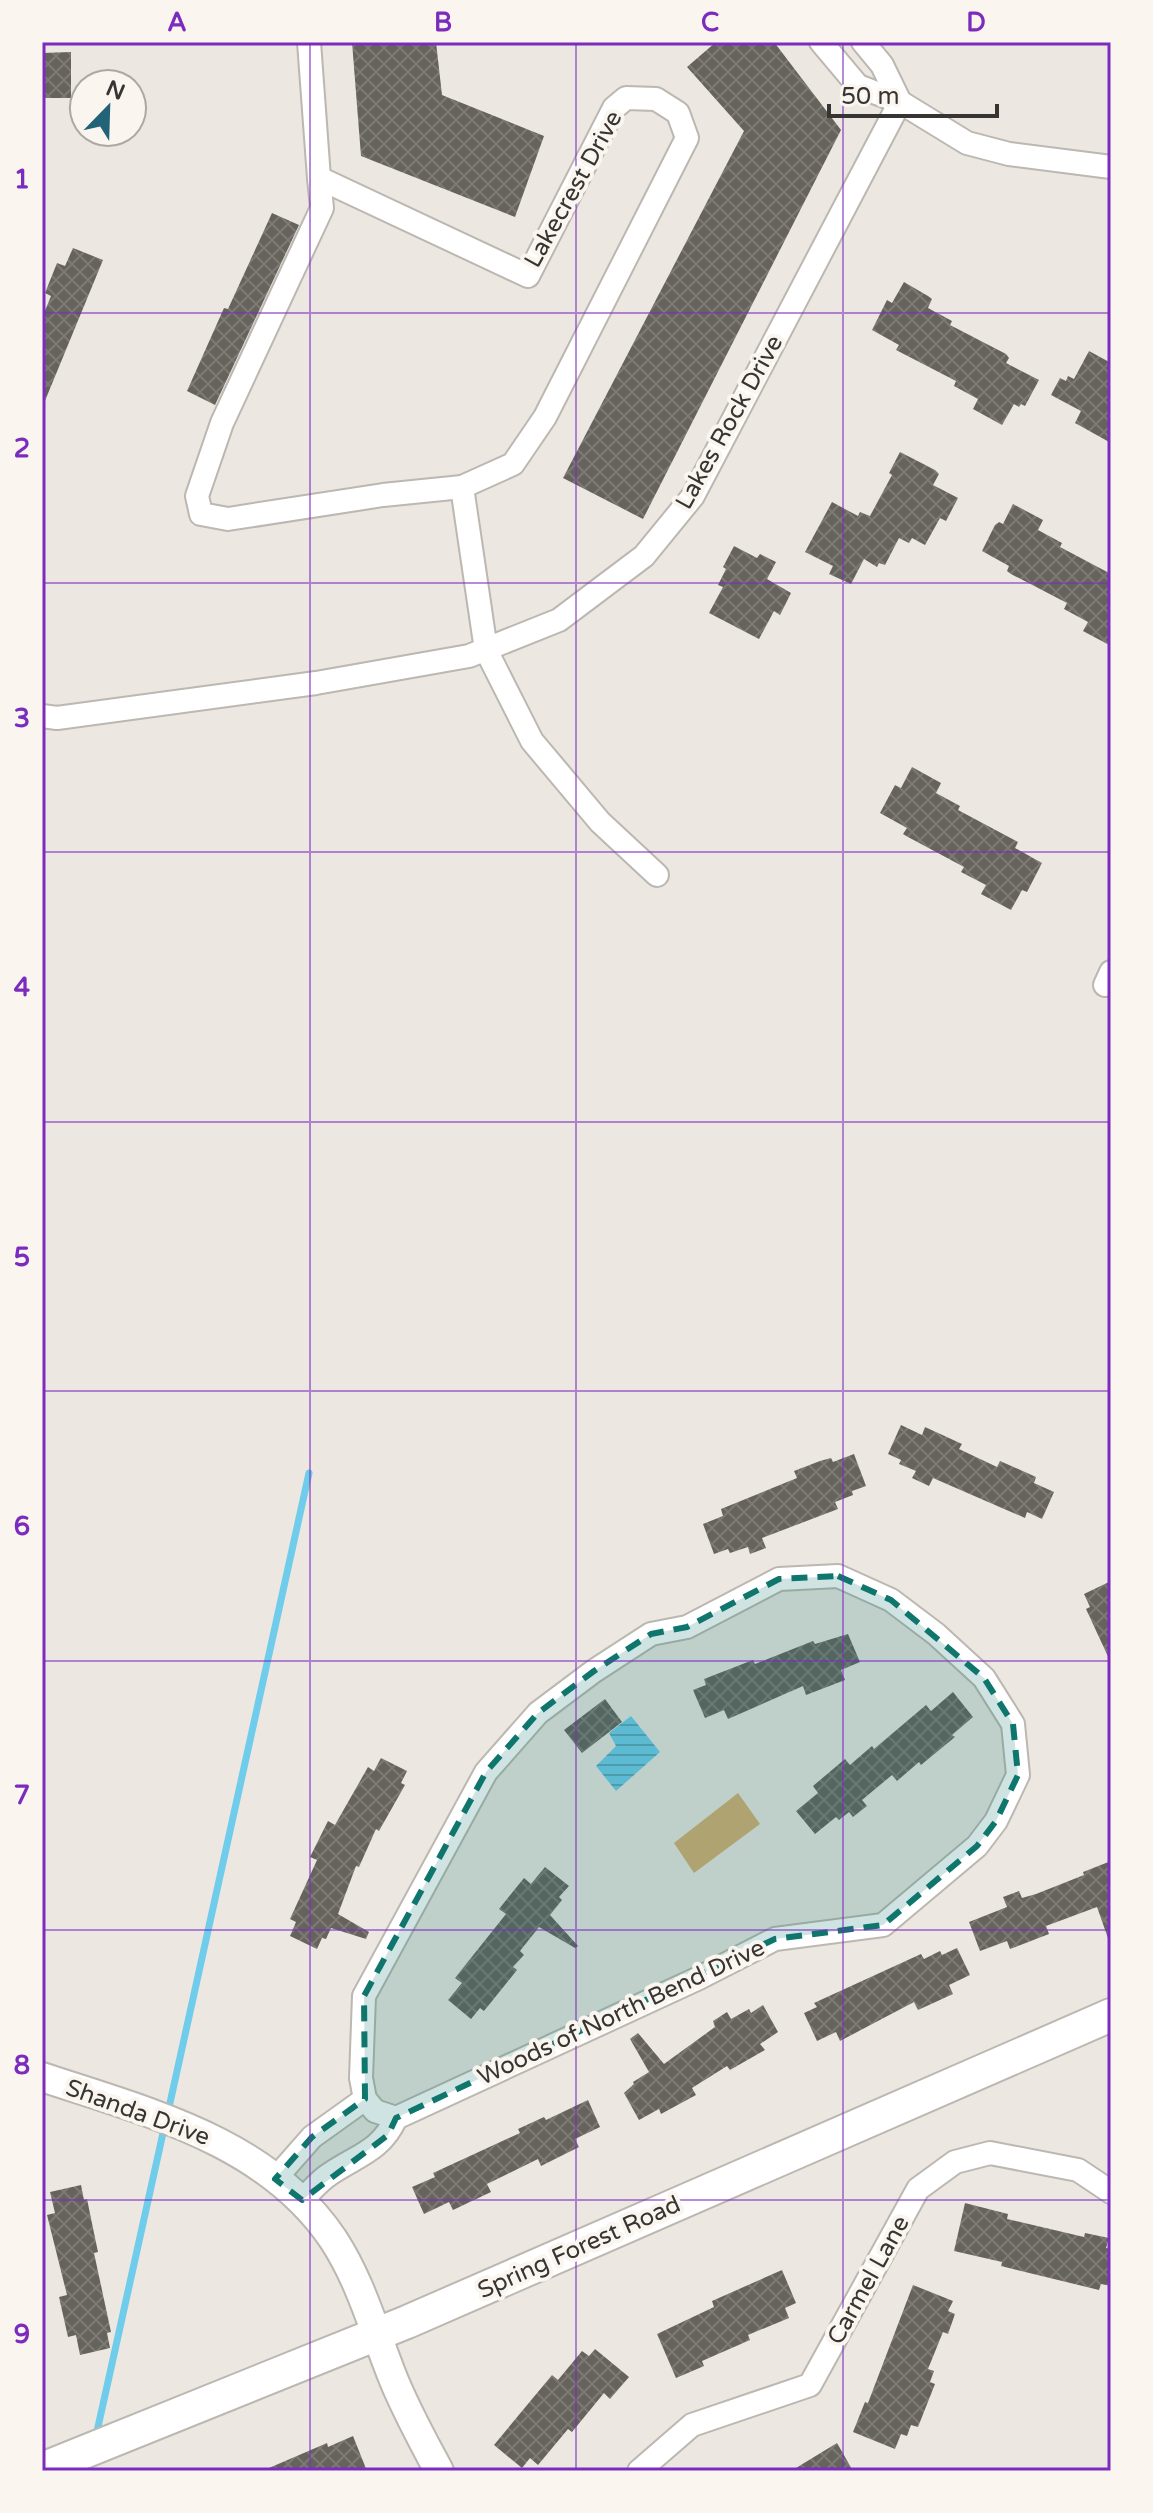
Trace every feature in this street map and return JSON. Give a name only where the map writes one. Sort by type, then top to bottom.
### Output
[{"type":"main road","name":"Spring Forest Road","points":[[42,2469],[378,2334],[1111,2015]]},
{"type":"street","name":"Lakecrest Drive","points":[[309,42],[319,178],[322,208],[222,423],[197,496],[201,514],[228,519],[383,495],[462,487],[513,464],[545,417],[687,138],[678,113],[656,99],[626,98],[614,108],[528,276],[319,178]]},
{"type":"street","points":[[821,42],[827,53],[858,86],[900,102],[967,143],[1009,154],[1111,167]]},
{"type":"street","points":[[863,42],[882,65],[900,102]]},
{"type":"street","name":"Lakes Rock Drive","points":[[42,716],[57,718],[316,683],[469,656],[559,620],[644,556],[693,496],[900,102]]},
{"type":"street","points":[[462,487],[486,650],[532,741],[600,822],[657,875]]},
{"type":"street","name":"Woods of North Bend Drive","points":[[302,2200],[327,2175],[366,2153],[388,2135],[396,2118],[699,1978],[775,1939],[883,1925],[977,1846],[996,1821],[1018,1775],[1013,1724],[984,1678],[936,1634],[891,1600],[838,1576],[779,1579],[687,1627],[651,1634],[538,1713],[486,1772],[364,1996],[361,2078],[365,2099]]},
{"type":"street","name":"Shanda Drive","points":[[42,2077],[162,2115],[225,2144],[302,2200],[353,2275],[397,2387],[439,2471]]},
{"type":"street","points":[[275,2179],[312,2137],[365,2099],[375,2111],[396,2118]]},
{"type":"street","name":"Carmel Lane","points":[[639,2471],[692,2425],[810,2385],[918,2189],[955,2162],[990,2153],[1078,2170],[1111,2192]]},
{"type":"highlighted area","points":[[838,1576],[891,1600],[984,1678],[1013,1724],[1018,1775],[996,1821],[977,1846],[883,1925],[775,1939],[396,2118],[388,2135],[302,2200],[275,2179],[312,2137],[365,2099],[364,1996],[486,1772],[538,1713],[594,1671],[651,1634],[687,1627],[779,1579]]},
{"type":"shaded area","points":[[738,1793],[760,1824],[694,1873],[674,1843]]},
{"type":"water","points":[[631,1716],[660,1752],[616,1791],[596,1766],[616,1746],[609,1733]]},
{"type":"building","points":[[352,42],[436,42],[442,95],[544,136],[515,217],[361,156]]},
{"type":"building","points":[[716,42],[774,42],[841,130],[643,519],[563,478],[744,131],[687,67]]},
{"type":"building","points":[[71,52],[68,98],[42,98],[42,53]]},
{"type":"building","points":[[272,213],[299,225],[215,405],[187,391]]},
{"type":"building","points":[[73,248],[103,260],[42,408],[42,318],[51,296],[45,293],[57,263],[65,266]]},
{"type":"building","points":[[904,282],[932,299],[928,308],[952,321],[950,325],[1006,354],[1009,358],[1006,363],[1039,380],[1025,406],[1014,404],[1002,425],[973,409],[978,399],[954,386],[956,381],[896,350],[899,345],[872,330],[887,300],[892,303]]},
{"type":"building","points":[[1089,351],[1111,363],[1111,443],[1075,423],[1081,411],[1051,395],[1060,378],[1066,381],[1068,376],[1074,379]]},
{"type":"building","points":[[900,452],[935,470],[939,474],[933,485],[958,498],[946,521],[940,518],[925,545],[912,538],[909,543],[899,538],[885,565],[879,563],[877,567],[864,559],[851,584],[829,574],[833,566],[805,552],[832,502],[858,516],[860,512],[870,516],[892,475],[889,473]]},
{"type":"building","points":[[1013,504],[1043,520],[1038,530],[1062,543],[1060,547],[1111,574],[1111,646],[1083,631],[1088,622],[1064,609],[1067,603],[1011,574],[1007,571],[1009,566],[982,551],[995,525],[999,522],[1003,524]]},
{"type":"building","points":[[734,546],[757,558],[760,554],[776,562],[767,579],[791,593],[780,615],[774,611],[759,639],[709,613],[723,587],[718,585]]},
{"type":"building","points":[[912,767],[941,783],[936,793],[960,806],[958,810],[1018,842],[1015,848],[1042,863],[1027,892],[1022,890],[1011,910],[981,894],[986,885],[961,872],[964,867],[903,834],[907,828],[880,813],[895,785],[901,788]]},
{"type":"building","points":[[901,1425],[922,1435],[925,1427],[962,1444],[959,1449],[997,1467],[1000,1461],[1036,1477],[1034,1483],[1054,1492],[1042,1519],[1027,1512],[1025,1518],[933,1478],[929,1486],[912,1478],[916,1471],[899,1464],[901,1460],[888,1454]]},
{"type":"building","points":[[854,1454],[866,1486],[835,1502],[838,1509],[762,1538],[766,1548],[750,1554],[748,1547],[714,1554],[703,1524],[723,1516],[721,1509],[797,1478],[794,1471],[820,1461],[831,1458],[833,1462]]},
{"type":"building","points":[[1111,1581],[1111,1663],[1086,1609],[1090,1607],[1084,1594]]},
{"type":"building","points":[[848,1634],[860,1662],[841,1670],[845,1680],[806,1695],[803,1686],[728,1719],[724,1710],[705,1718],[693,1690],[706,1685],[704,1679],[753,1660],[755,1664],[813,1641],[815,1644]]},
{"type":"building","points":[[953,1692],[973,1717],[952,1735],[955,1737],[897,1781],[892,1775],[862,1800],[867,1806],[853,1817],[849,1812],[839,1820],[836,1817],[815,1834],[796,1811],[818,1793],[813,1786],[845,1759],[850,1765],[926,1705],[931,1711]]},
{"type":"building","points":[[605,1699],[622,1722],[582,1753],[564,1730]]},
{"type":"building","points":[[381,1758],[407,1771],[401,1783],[405,1785],[379,1831],[376,1829],[359,1867],[356,1866],[338,1914],[369,1932],[366,1939],[331,1928],[317,1949],[290,1936],[296,1922],[290,1919],[317,1860],[310,1857],[328,1821],[335,1825],[368,1767],[374,1771]]},
{"type":"building","points":[[1111,1861],[1111,1940],[1097,1907],[1046,1926],[1049,1934],[1010,1949],[1007,1941],[980,1951],[969,1922],[1007,1907],[1003,1897],[1019,1891],[1022,1898],[1036,1894]]},
{"type":"building","points":[[545,1867],[569,1886],[550,1915],[578,1946],[575,1948],[539,1927],[520,1951],[524,1955],[513,1967],[517,1970],[484,2011],[480,2008],[471,2019],[448,2000],[462,1983],[455,1978],[506,1914],[499,1909],[524,1878],[531,1884]]},
{"type":"building","points":[[957,1948],[970,1975],[949,1985],[953,1994],[918,2010],[914,2002],[840,2041],[836,2032],[817,2041],[804,2013],[817,2007],[814,2003],[921,1954],[924,1959],[940,1951],[942,1955]]},
{"type":"building","points":[[763,2005],[778,2032],[760,2044],[765,2050],[730,2070],[727,2066],[692,2088],[696,2095],[661,2114],[659,2109],[639,2120],[624,2093],[633,2082],[649,2072],[630,2039],[638,2033],[664,2064],[715,2027],[713,2021],[727,2012],[731,2019],[749,2009],[751,2013]]},
{"type":"building","points":[[588,2100],[600,2127],[575,2139],[579,2147],[541,2166],[538,2159],[487,2184],[491,2192],[453,2210],[449,2202],[424,2214],[412,2187],[435,2177],[433,2173],[520,2133],[518,2129],[544,2117],[546,2120]]},
{"type":"building","points":[[81,2185],[98,2252],[94,2253],[111,2332],[107,2333],[110,2348],[80,2355],[76,2335],[68,2337],[59,2297],[67,2295],[47,2215],[55,2213],[50,2192]]},
{"type":"building","points":[[965,2203],[1008,2214],[1007,2219],[1084,2237],[1085,2233],[1109,2238],[1106,2248],[1111,2249],[1111,2286],[1101,2284],[1099,2290],[954,2251]]},
{"type":"building","points":[[782,2270],[796,2303],[785,2308],[789,2318],[748,2335],[750,2340],[702,2361],[704,2366],[676,2378],[657,2334],[714,2307],[712,2301]]},
{"type":"building","points":[[913,2285],[953,2301],[948,2311],[955,2314],[948,2334],[943,2332],[928,2369],[934,2371],[930,2382],[935,2384],[918,2427],[911,2425],[907,2436],[901,2434],[895,2449],[853,2432],[865,2402],[868,2403]]},
{"type":"building","points":[[595,2349],[629,2377],[610,2399],[604,2393],[572,2432],[568,2429],[538,2465],[530,2458],[522,2468],[494,2445],[552,2375],[558,2380],[582,2351],[589,2356]]},
{"type":"building","points":[[353,2436],[367,2471],[262,2471],[327,2443],[328,2447]]},
{"type":"building","points":[[837,2443],[853,2471],[791,2471]]},
{"type":"waterway","points":[[168,2112],[309,1473]]},
{"type":"waterway","points":[[96,2436],[165,2124]]}]
